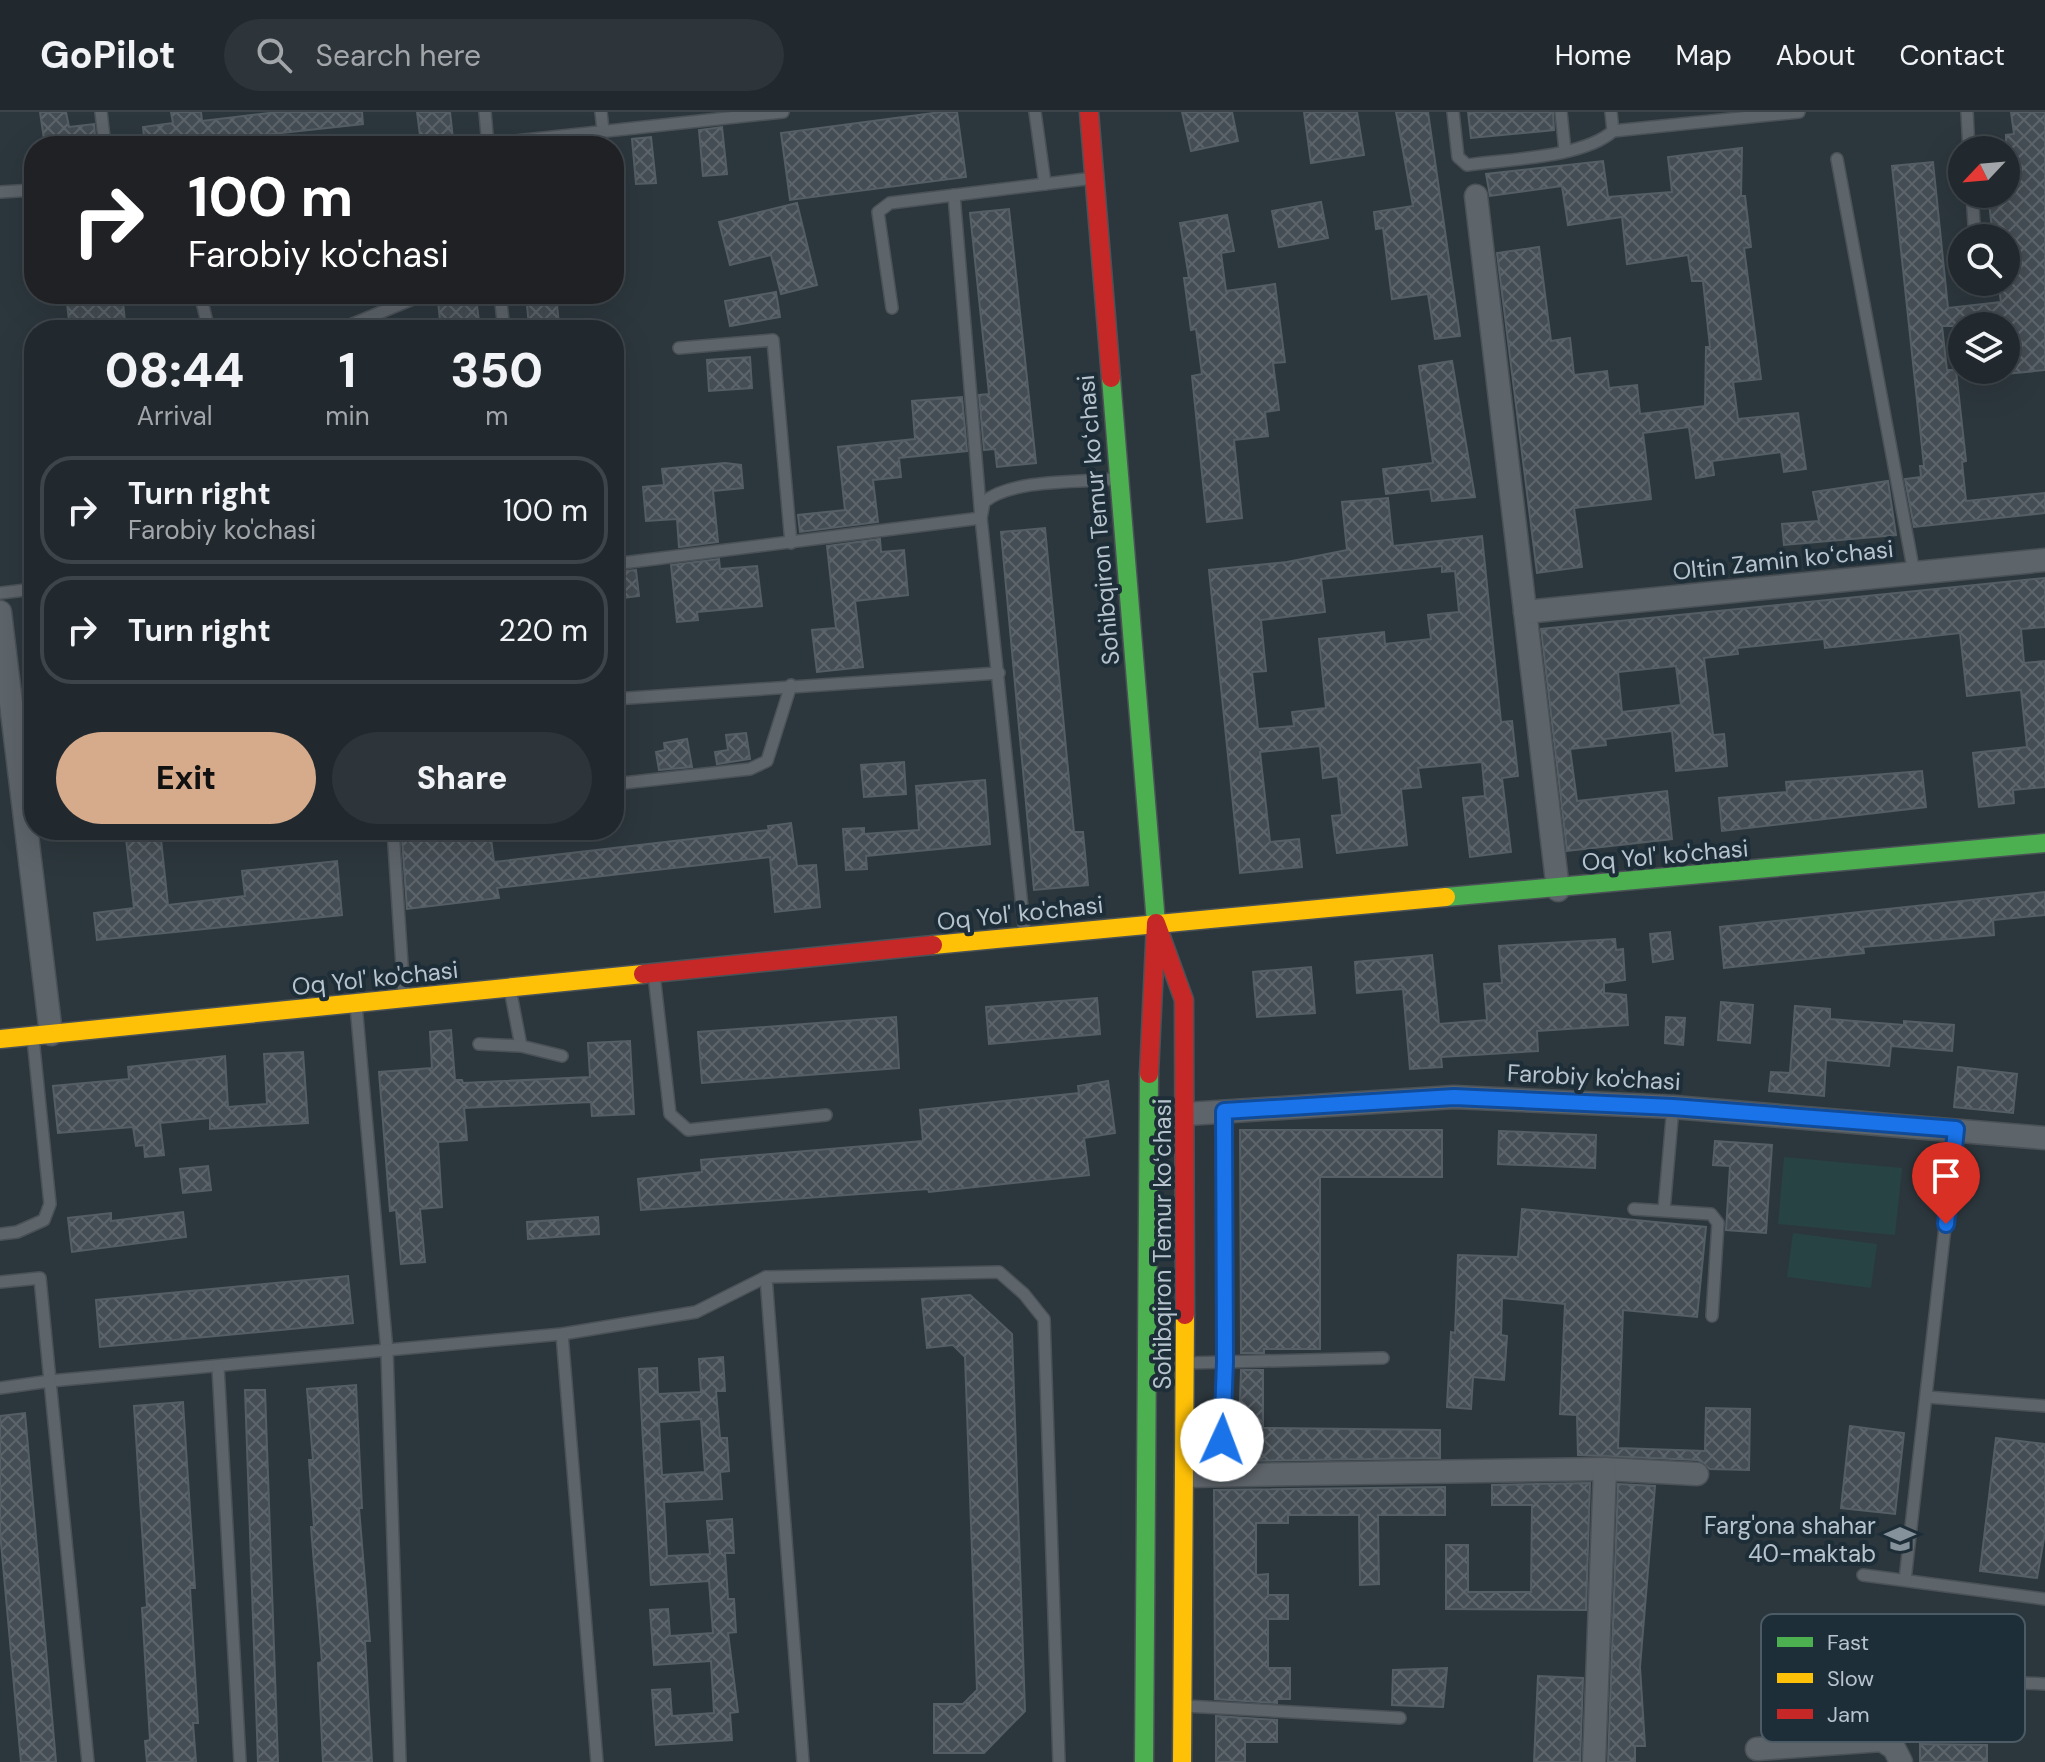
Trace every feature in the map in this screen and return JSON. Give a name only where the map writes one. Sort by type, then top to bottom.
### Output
[{"type":"main road","name":"Sohibqiron Temur koʻchasi","points":[[1089,112],[1156,923],[1150,1001],[1144,1762]]},
{"type":"main road","name":"Oq Yol' ko'chasi","points":[[0,1039],[1156,923],[1558,890],[2045,843]]},
{"type":"main road","name":"Sohibqiron Temur koʻchasi","points":[[1156,923],[1184,1000],[1187,1114],[1182,1762]]},
{"type":"street","points":[[1476,196],[1558,890]]},
{"type":"street","name":"Oltin Zamin koʻchasi","points":[[1525,612],[2045,560]]},
{"type":"street","points":[[0,612],[42,1035]]},
{"type":"street","name":"Farobiy ko'chasi","points":[[1187,1114],[1454,1097],[1673,1107],[2045,1138]]},
{"type":"street","points":[[1594,1762],[1605,1469]]},
{"type":"street","points":[[1186,1476],[1605,1469],[1697,1474]]},
{"type":"street","points":[[1757,1749],[1854,1742]]},
{"type":"street","points":[[1885,1742],[1894,1748],[1901,1762]]},
{"type":"lane","points":[[101,112],[104,136]]},
{"type":"lane","points":[[485,112],[487,136]]},
{"type":"lane","points":[[601,112],[603,130]]},
{"type":"lane","points":[[557,136],[783,112]]},
{"type":"lane","points":[[1035,112],[1045,184]]},
{"type":"lane","points":[[1453,112],[1458,157],[1467,165],[1565,151],[1603,141],[1613,131],[1799,112]]},
{"type":"lane","points":[[1561,112],[1565,151]]},
{"type":"lane","points":[[1611,112],[1613,131]]},
{"type":"lane","points":[[1967,112],[1968,136]]},
{"type":"lane","points":[[1837,159],[1914,573]]},
{"type":"lane","points":[[892,308],[878,212],[890,203],[1094,178]]},
{"type":"lane","points":[[0,192],[24,191]]},
{"type":"lane","points":[[954,195],[981,518],[1025,937]]},
{"type":"lane","points":[[362,320],[401,304]]},
{"type":"lane","points":[[679,348],[773,340],[791,543]]},
{"type":"lane","points":[[981,518],[984,502],[993,493],[1011,488],[1119,479]]},
{"type":"lane","points":[[624,563],[981,518]]},
{"type":"lane","points":[[0,593],[24,590]]},
{"type":"lane","points":[[624,698],[999,673]]},
{"type":"lane","points":[[624,783],[750,769],[767,761],[791,685]]},
{"type":"lane","points":[[394,840],[404,999]]},
{"type":"lane","points":[[654,974],[670,1114],[688,1130],[826,1115]]},
{"type":"lane","points":[[510,989],[521,1046]]},
{"type":"lane","points":[[356,1004],[387,1351],[400,1762]]},
{"type":"lane","points":[[0,1234],[17,1232],[44,1220],[50,1204],[42,1035]]},
{"type":"lane","points":[[479,1044],[521,1046],[562,1056]]},
{"type":"lane","points":[[1664,1210],[1673,1107]]},
{"type":"lane","points":[[1212,1475],[1222,1440],[1225,1362],[1224,1111]]},
{"type":"lane","points":[[1905,1580],[1956,1129]]},
{"type":"lane","points":[[1634,1209],[1711,1214],[1718,1223],[1712,1316]]},
{"type":"lane","points":[[0,1388],[562,1334],[696,1312],[766,1277],[999,1272],[1024,1294],[1044,1319],[1059,1762]]},
{"type":"lane","points":[[766,1277],[803,1762]]},
{"type":"lane","points":[[0,1282],[40,1278],[88,1762]]},
{"type":"lane","points":[[562,1334],[597,1762]]},
{"type":"lane","points":[[1186,1363],[1383,1358]]},
{"type":"lane","points":[[218,1367],[240,1762]]},
{"type":"lane","points":[[1927,1397],[2045,1406]]},
{"type":"lane","points":[[1863,1575],[2045,1599]]},
{"type":"lane","points":[[2025,1683],[2045,1684]]},
{"type":"lane","points":[[1182,1706],[1400,1718]]},
{"type":"green space","points":[[1784,1157],[1902,1168],[1895,1235],[1778,1224]]},
{"type":"green space","points":[[1793,1233],[1877,1244],[1871,1288],[1787,1277]]},
{"type":"building","points":[[40,112],[66,112],[69,127],[94,124],[95,136],[44,136]]},
{"type":"building","points":[[171,112],[201,112],[202,121],[278,112],[362,112],[363,124],[253,136],[144,136],[143,127],[173,123]]},
{"type":"building","points":[[417,112],[450,112],[453,136],[420,136]]},
{"type":"building","points":[[957,112],[966,177],[790,200],[781,133]]},
{"type":"building","points":[[1182,112],[1232,112],[1238,141],[1191,151]]},
{"type":"building","points":[[1304,112],[1357,112],[1364,155],[1311,163]]},
{"type":"building","points":[[1396,112],[1428,112],[1460,336],[1435,339],[1428,294],[1392,299],[1383,228],[1376,229],[1374,212],[1413,206]]},
{"type":"building","points":[[1468,112],[1553,112],[1554,130],[1471,138]]},
{"type":"building","points":[[2011,112],[2045,112],[2045,370],[2020,373],[2020,312],[1948,312],[1948,326],[1942,326],[1948,384],[1958,384],[1966,461],[1962,462],[1966,501],[2045,493],[2045,513],[1914,527],[1905,479],[1921,477],[1920,466],[1924,466],[1892,166],[1933,162],[1948,308],[2001,302],[2000,296],[2020,296],[2020,224],[1991,224],[1990,208],[2020,208],[2020,136],[2006,136],[2014,134]]},
{"type":"building","points":[[722,127],[727,174],[703,176],[699,130]]},
{"type":"building","points":[[651,137],[656,183],[636,184],[632,139]]},
{"type":"building","points":[[1742,148],[1741,196],[1745,196],[1751,247],[1744,248],[1761,379],[1733,382],[1738,419],[1798,413],[1806,469],[1784,472],[1781,452],[1712,461],[1714,475],[1696,478],[1689,427],[1643,433],[1651,499],[1574,508],[1582,567],[1537,573],[1497,253],[1539,247],[1551,341],[1570,338],[1574,375],[1607,371],[1609,388],[1637,385],[1640,414],[1705,406],[1706,347],[1710,347],[1703,281],[1692,281],[1688,255],[1627,264],[1622,217],[1568,225],[1562,186],[1490,196],[1486,174],[1603,161],[1608,197],[1672,192],[1668,157]]},
{"type":"building","points":[[1321,202],[1328,238],[1279,247],[1272,211]]},
{"type":"building","points":[[797,203],[817,285],[781,294],[771,255],[730,265],[719,222]]},
{"type":"building","points":[[1009,209],[1036,463],[997,467],[995,449],[984,450],[979,395],[989,394],[970,213]]},
{"type":"building","points":[[1227,215],[1234,251],[1221,253],[1226,291],[1275,284],[1285,362],[1273,363],[1279,410],[1265,412],[1268,436],[1234,440],[1242,518],[1207,522],[1192,376],[1202,374],[1196,329],[1191,330],[1184,278],[1189,278],[1180,223]]},
{"type":"building","points":[[776,292],[780,317],[730,326],[725,301]]},
{"type":"building","points":[[67,304],[123,304],[125,320],[69,320]]},
{"type":"building","points":[[438,304],[477,304],[479,320],[440,320]]},
{"type":"building","points":[[527,304],[557,304],[559,320],[528,320]]},
{"type":"building","points":[[750,357],[752,388],[709,391],[707,360]]},
{"type":"building","points":[[1452,361],[1475,497],[1432,501],[1430,489],[1386,494],[1383,469],[1433,463],[1419,366]]},
{"type":"building","points":[[962,397],[967,451],[899,458],[901,477],[873,480],[878,522],[800,532],[798,515],[845,510],[838,447],[915,439],[912,401]]},
{"type":"building","points":[[725,463],[741,465],[743,488],[713,491],[718,542],[679,547],[677,519],[646,521],[643,487],[664,485],[662,469]]},
{"type":"building","points":[[1888,481],[1896,535],[1784,545],[1782,524],[1819,521],[1813,492]]},
{"type":"building","points":[[1388,498],[1393,546],[1482,536],[1501,722],[1512,721],[1518,776],[1502,778],[1511,852],[1470,857],[1463,798],[1485,796],[1482,762],[1418,768],[1421,787],[1401,789],[1407,845],[1337,853],[1332,816],[1342,815],[1338,776],[1323,778],[1320,746],[1260,752],[1270,842],[1299,839],[1302,867],[1240,873],[1209,570],[1287,562],[1347,550],[1342,502]],"holes":[[[1442,566],[1442,572],[1455,571],[1459,612],[1428,615],[1431,639],[1385,644],[1384,632],[1319,639],[1326,708],[1292,712],[1294,726],[1258,729],[1252,672],[1266,671],[1261,620],[1325,612],[1321,579]]]},
{"type":"building","points":[[1045,528],[1074,832],[1083,832],[1088,885],[1034,890],[1001,532]]},
{"type":"building","points":[[880,539],[881,552],[904,550],[908,595],[855,601],[863,667],[817,672],[812,630],[836,628],[827,546]]},
{"type":"building","points":[[719,559],[720,569],[757,566],[762,606],[697,612],[698,620],[677,622],[671,565]]},
{"type":"building","points":[[636,570],[639,596],[624,598],[624,571]]},
{"type":"building","points":[[2045,578],[2045,627],[2021,629],[2024,663],[2045,661],[2045,787],[2013,790],[2014,803],[1979,807],[1973,753],[2027,747],[2021,690],[1967,696],[1960,633],[1825,648],[1824,639],[1737,648],[1738,654],[1704,658],[1713,735],[1724,734],[1727,766],[1676,771],[1672,731],[1605,739],[1606,745],[1570,749],[1577,801],[1667,791],[1672,839],[1567,851],[1541,629]],"holes":[[[1676,666],[1681,705],[1622,712],[1618,672]]]},
{"type":"building","points":[[746,733],[750,759],[717,764],[715,752],[728,750],[726,735]]},
{"type":"building","points":[[687,739],[692,767],[659,770],[656,752],[665,750],[664,743]]},
{"type":"building","points":[[904,762],[906,794],[864,797],[861,765]]},
{"type":"building","points":[[1922,771],[1926,807],[1722,831],[1719,798],[1787,792],[1786,782]]},
{"type":"building","points":[[985,780],[990,844],[866,856],[867,869],[846,870],[843,829],[864,828],[864,834],[919,830],[916,786]]},
{"type":"building","points":[[791,823],[797,866],[816,865],[820,907],[775,912],[770,857],[497,888],[499,898],[407,909],[402,840],[491,840],[494,862],[769,830],[768,826]]},
{"type":"building","points":[[126,840],[161,840],[168,905],[245,896],[242,871],[337,861],[342,915],[97,940],[94,913],[134,908]]},
{"type":"building","points":[[2045,892],[2045,915],[1993,920],[1994,935],[1863,947],[1864,953],[1724,968],[1720,927]]},
{"type":"building","points":[[1670,932],[1673,959],[1653,962],[1650,934]]},
{"type":"building","points":[[1615,939],[1616,950],[1623,949],[1625,980],[1604,983],[1604,993],[1626,995],[1628,1025],[1537,1031],[1538,1051],[1441,1057],[1442,1067],[1410,1069],[1403,989],[1357,993],[1355,962],[1432,955],[1439,1024],[1487,1020],[1484,984],[1502,983],[1499,946]]},
{"type":"building","points":[[1311,967],[1315,1013],[1257,1017],[1253,972]]},
{"type":"building","points":[[1097,998],[1100,1034],[989,1044],[986,1007]]},
{"type":"building","points":[[1721,1002],[1753,1005],[1750,1043],[1718,1040]]},
{"type":"building","points":[[1795,1006],[1830,1009],[1830,1019],[1904,1025],[1904,1021],[1954,1025],[1952,1051],[1891,1046],[1889,1066],[1826,1060],[1824,1096],[1769,1091],[1771,1072],[1790,1073]]},
{"type":"building","points":[[896,1017],[899,1068],[702,1083],[698,1032]]},
{"type":"building","points":[[1666,1017],[1685,1018],[1683,1045],[1665,1043]]},
{"type":"building","points":[[451,1030],[455,1080],[462,1080],[463,1083],[590,1077],[588,1043],[630,1041],[634,1114],[592,1116],[591,1102],[464,1108],[467,1140],[438,1142],[442,1207],[420,1209],[425,1262],[401,1264],[396,1210],[390,1211],[379,1072],[432,1068],[430,1032]]},
{"type":"building","points":[[303,1052],[308,1123],[210,1129],[210,1118],[160,1123],[164,1155],[145,1157],[144,1145],[136,1146],[133,1127],[58,1133],[53,1086],[129,1079],[128,1067],[225,1056],[228,1107],[267,1104],[264,1054]]},
{"type":"building","points":[[1958,1067],[2017,1074],[2013,1113],[1954,1107]]},
{"type":"building","points":[[1108,1081],[1115,1133],[1084,1138],[1089,1175],[929,1192],[928,1189],[641,1210],[638,1179],[702,1172],[701,1160],[923,1141],[920,1110],[1079,1093],[1078,1086]]},
{"type":"building","points":[[1240,1130],[1442,1130],[1442,1177],[1320,1177],[1320,1349],[1264,1349],[1264,1353],[1241,1353]]},
{"type":"building","points":[[1499,1131],[1596,1135],[1595,1168],[1498,1164]]},
{"type":"building","points":[[1715,1141],[1772,1145],[1766,1233],[1726,1230],[1730,1166],[1713,1165]]},
{"type":"building","points":[[208,1166],[211,1190],[183,1193],[180,1169]]},
{"type":"building","points":[[1522,1209],[1706,1227],[1697,1317],[1623,1310],[1618,1448],[1705,1451],[1706,1408],[1750,1409],[1749,1470],[1710,1469],[1698,1460],[1578,1455],[1577,1415],[1560,1414],[1565,1304],[1502,1298],[1501,1335],[1507,1336],[1504,1380],[1473,1377],[1471,1409],[1447,1407],[1451,1332],[1455,1333],[1458,1255],[1518,1257]]},
{"type":"building","points":[[183,1212],[186,1237],[72,1252],[68,1218],[111,1213],[111,1221]]},
{"type":"building","points":[[598,1217],[599,1234],[528,1239],[527,1222]]},
{"type":"building","points":[[348,1276],[353,1323],[100,1347],[96,1300]]},
{"type":"building","points":[[970,1295],[1012,1334],[1025,1711],[984,1753],[934,1753],[934,1704],[963,1704],[977,1690],[965,1357],[953,1345],[927,1348],[922,1299]]},
{"type":"building","points":[[723,1357],[725,1391],[716,1391],[720,1438],[727,1438],[729,1471],[720,1472],[722,1499],[664,1502],[667,1556],[710,1554],[707,1521],[732,1519],[734,1553],[725,1553],[728,1599],[734,1599],[736,1632],[728,1633],[738,1712],[730,1713],[732,1740],[656,1745],[652,1690],[670,1689],[672,1716],[714,1713],[711,1661],[654,1665],[650,1610],[668,1609],[670,1636],[713,1633],[709,1581],[651,1585],[639,1369],[657,1368],[658,1394],[701,1392],[699,1359]],"holes":[[[701,1419],[705,1472],[662,1475],[659,1422]]]},
{"type":"building","points":[[1241,1370],[1263,1370],[1263,1428],[1440,1430],[1440,1458],[1238,1461]]},
{"type":"building","points":[[356,1385],[362,1508],[359,1508],[370,1641],[365,1641],[372,1762],[323,1762],[318,1663],[322,1662],[311,1527],[314,1527],[309,1460],[313,1460],[307,1389]]},
{"type":"building","points":[[245,1390],[265,1390],[278,1762],[258,1762]]},
{"type":"building","points":[[183,1402],[195,1588],[190,1588],[198,1723],[193,1723],[196,1762],[147,1762],[145,1741],[150,1740],[142,1608],[147,1607],[134,1406]]},
{"type":"building","points":[[25,1413],[56,1762],[21,1762],[0,1532],[0,1416]]},
{"type":"building","points":[[1850,1426],[1904,1433],[1895,1514],[1841,1508]]},
{"type":"building","points":[[1996,1438],[2045,1444],[2045,1533],[2037,1578],[1980,1571]]},
{"type":"building","points":[[1590,1483],[1586,1610],[1446,1609],[1446,1545],[1468,1545],[1468,1592],[1531,1592],[1532,1505],[1492,1505],[1492,1485]]},
{"type":"building","points":[[1618,1484],[1655,1486],[1640,1667],[1645,1746],[1635,1746],[1635,1762],[1608,1762]]},
{"type":"building","points":[[1445,1487],[1445,1515],[1378,1515],[1379,1584],[1360,1585],[1359,1515],[1288,1515],[1288,1523],[1256,1523],[1256,1575],[1268,1574],[1268,1595],[1288,1595],[1288,1619],[1268,1619],[1268,1668],[1290,1668],[1290,1699],[1277,1699],[1277,1703],[1215,1699],[1214,1490]]},
{"type":"building","points":[[1447,1668],[1443,1707],[1392,1705],[1393,1670]]},
{"type":"building","points":[[1538,1676],[1583,1678],[1580,1762],[1534,1762]]},
{"type":"building","points":[[1216,1716],[1277,1720],[1277,1742],[1245,1742],[1245,1762],[1216,1762]]},
{"type":"building","points":[[1920,1744],[1987,1745],[1987,1762],[1920,1762]]},
{"type":"traffic: fast","points":[[1111,378],[1156,923]]},
{"type":"traffic: fast","points":[[1446,897],[2045,843]]},
{"type":"traffic: fast","points":[[1144,1762],[1149,1074]]},
{"type":"traffic: slow","points":[[933,945],[1446,897]]},
{"type":"traffic: slow","points":[[0,1039],[643,974]]},
{"type":"traffic: slow","points":[[1182,1762],[1185,1315]]},
{"type":"traffic: jam","points":[[1089,112],[1111,378]]},
{"type":"traffic: jam","points":[[1149,1074],[1156,923],[1184,1000],[1185,1315]]},
{"type":"traffic: jam","points":[[643,974],[933,945]]},
{"type":"place","name":"Farg'ona shahar 40-maktab","points":[[1900,1539]]},
{"type":"route","points":[[1222,1440],[1225,1362],[1224,1111],[1454,1097],[1673,1107],[1956,1129],[1946,1224]]}]
